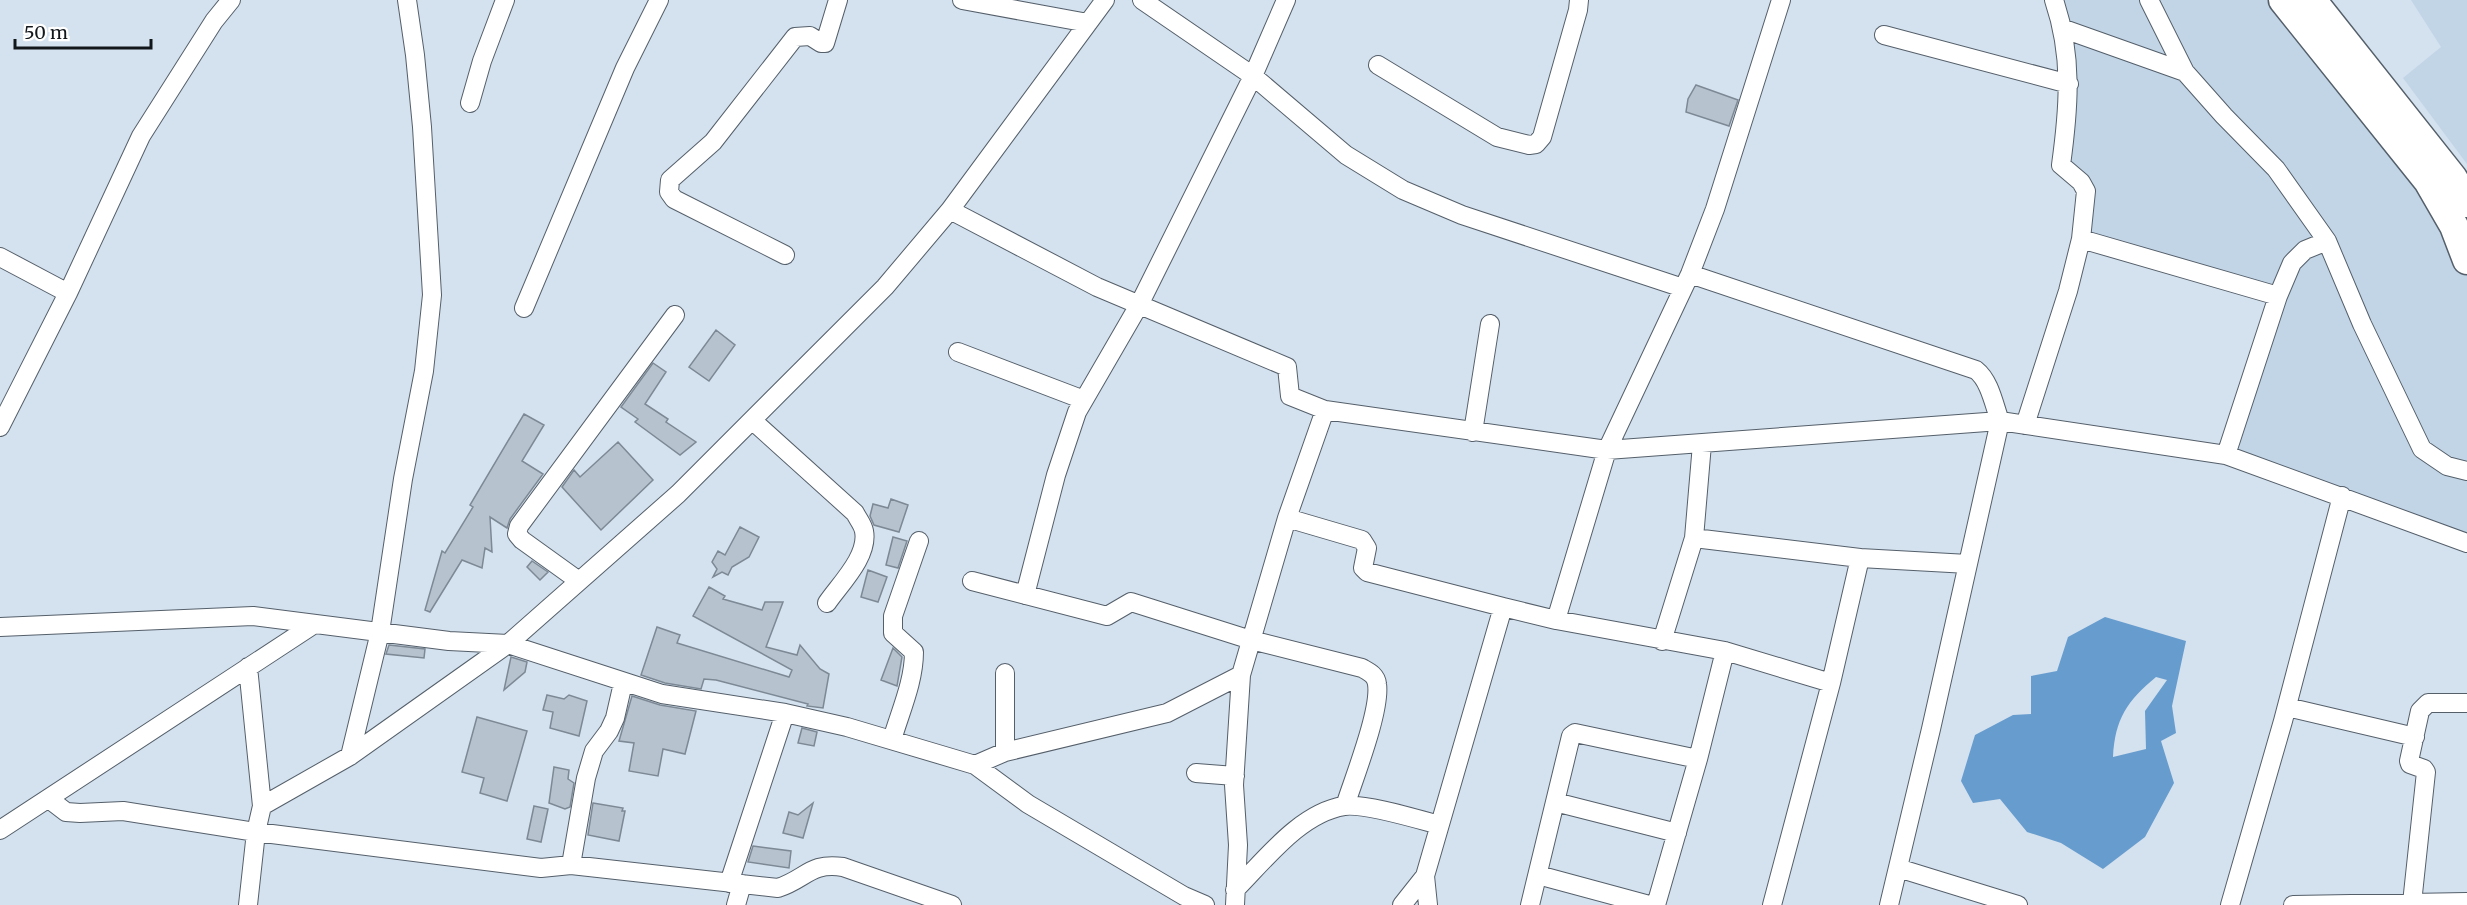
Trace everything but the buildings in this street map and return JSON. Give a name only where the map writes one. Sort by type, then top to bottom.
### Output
[{"type":"main road","points":[[2283,0],[2428,181],[2454,226],[2467,260]]},
{"type":"main road","points":[[2312,0],[2453,178],[2467,203]]},
{"type":"street","points":[[0,427],[68,293],[141,136],[214,21],[231,0]]},
{"type":"street","points":[[350,756],[380,632],[403,479],[424,371],[432,295],[422,127],[407,0]]},
{"type":"street","points":[[470,103],[482,61],[505,0]]},
{"type":"street","points":[[524,308],[625,68],[659,0]]},
{"type":"street","points":[[785,255],[674,199],[669,192],[670,180],[713,141],[795,37],[810,36],[825,43],[838,0]]},
{"type":"street","points":[[962,0],[1088,23]]},
{"type":"street","points":[[262,806],[350,756],[508,644],[678,494],[885,287],[950,210],[1105,0]]},
{"type":"street","points":[[1142,0],[1253,76],[1346,155],[1403,190],[1462,215],[1686,281],[1976,370],[1981,374],[1988,386],[2000,421],[1889,905]]},
{"type":"street","points":[[1025,595],[1056,476],[1077,412],[1139,305],[1253,76],[1286,0]]},
{"type":"street","points":[[1378,65],[1497,137],[1529,145],[1536,144],[1542,137],[1579,0]]},
{"type":"street","points":[[1556,620],[1607,450],[1686,281],[1715,209],[1781,0]]},
{"type":"street","points":[[2025,425],[2068,291],[2081,238],[2086,191],[2080,182],[2061,165],[2069,84],[2064,29],[2054,0]]},
{"type":"street","points":[[2149,0],[2185,72],[2276,169],[2327,242],[2362,324],[2422,449],[2447,466],[2467,471]]},
{"type":"street","points":[[2064,29],[2185,72]]},
{"type":"street","points":[[1884,34],[2069,84]]},
{"type":"street","points":[[950,210],[1097,287],[1287,367],[1290,396],[1325,410],[1607,450],[2000,421],[2226,455],[2467,543]]},
{"type":"street","points":[[2081,238],[2278,296]]},
{"type":"street","points":[[2226,455],[2278,296],[2292,263],[2305,250],[2327,242]]},
{"type":"street","points":[[0,257],[68,293]]},
{"type":"street","points":[[579,582],[522,540],[517,534],[519,526],[675,315]]},
{"type":"street","points":[[1473,432],[1490,324]]},
{"type":"street","points":[[958,352],[1084,400]]},
{"type":"street","points":[[1235,897],[1238,845],[1235,776],[1241,675],[1287,518],[1325,410]]},
{"type":"street","points":[[752,420],[855,513],[864,530],[864,545],[860,556],[827,603]]},
{"type":"street","points":[[1662,641],[1694,538],[1702,444]]},
{"type":"street","points":[[2230,905],[2287,707],[2342,496]]},
{"type":"street","points":[[1287,518],[1362,540],[1367,548],[1363,568],[1367,572],[1556,620],[1725,651],[1831,683]]},
{"type":"street","points":[[1694,538],[1860,558],[1968,564]]},
{"type":"street","points":[[892,740],[913,671],[914,658],[914,652],[893,633],[893,616],[919,541]]},
{"type":"street","points":[[1772,905],[1831,683],[1860,558]]},
{"type":"street","points":[[972,581],[1107,616],[1131,602],[1251,640],[1362,668],[1372,674],[1377,682],[1377,704],[1345,806]]},
{"type":"street","points":[[1428,905],[1425,876],[1503,607]]},
{"type":"street","points":[[0,627],[253,616],[449,641],[508,644],[662,694],[785,713],[847,727],[975,765],[1028,804],[1184,896],[1205,905]]},
{"type":"street","points":[[0,830],[313,625]]},
{"type":"street","points":[[1656,905],[1698,759],[1725,651]]},
{"type":"street","points":[[248,667],[262,806],[256,832],[248,905]]},
{"type":"street","points":[[1005,673],[1005,752]]},
{"type":"street","points":[[975,765],[1005,752],[1167,712],[1241,675]]},
{"type":"street","points":[[571,865],[591,760],[594,751],[609,731],[615,718],[623,683]]},
{"type":"street","points":[[2412,903],[2426,772],[2410,764],[2420,711],[2428,703],[2467,703]]},
{"type":"street","points":[[2287,707],[2415,737]]},
{"type":"street","points":[[736,905],[735,884],[785,713]]},
{"type":"street","points":[[1530,905],[1571,736],[1575,734],[1698,759]]},
{"type":"street","points":[[1196,773],[1235,776]]},
{"type":"street","points":[[49,799],[66,812],[123,811],[256,832],[541,868],[571,865],[778,888],[792,883],[812,869],[825,864],[843,867],[952,905]]},
{"type":"street","points":[[1555,802],[1677,833]]},
{"type":"street","points":[[1235,897],[1288,838],[1314,817],[1345,806],[1378,810],[1439,825]]},
{"type":"street","points":[[1898,868],[2018,905]]},
{"type":"street","points":[[1538,875],[1649,905]]},
{"type":"street","points":[[1402,905],[1425,876]]},
{"type":"street","points":[[2293,905],[2467,902]]},
{"type":"shaded area","points":[[2054,0],[2283,0],[2467,260],[2467,543],[2226,455],[2278,296],[2081,239],[2086,191],[2067,172]]},
{"type":"shaded area","points":[[2411,0],[2467,0],[2467,164],[2403,78],[2441,47]]},
{"type":"water","points":[[2105,617],[2186,641],[2172,706],[2176,733],[2161,741],[2174,783],[2145,837],[2103,869],[2061,843],[2027,832],[2000,799],[1973,803],[1961,781],[1975,735],[2013,715],[2031,714],[2031,676],[2057,671],[2068,637]],"holes":[[[2156,677],[2167,680],[2145,711],[2146,749],[2113,757],[2116,732],[2130,703]]]}]
